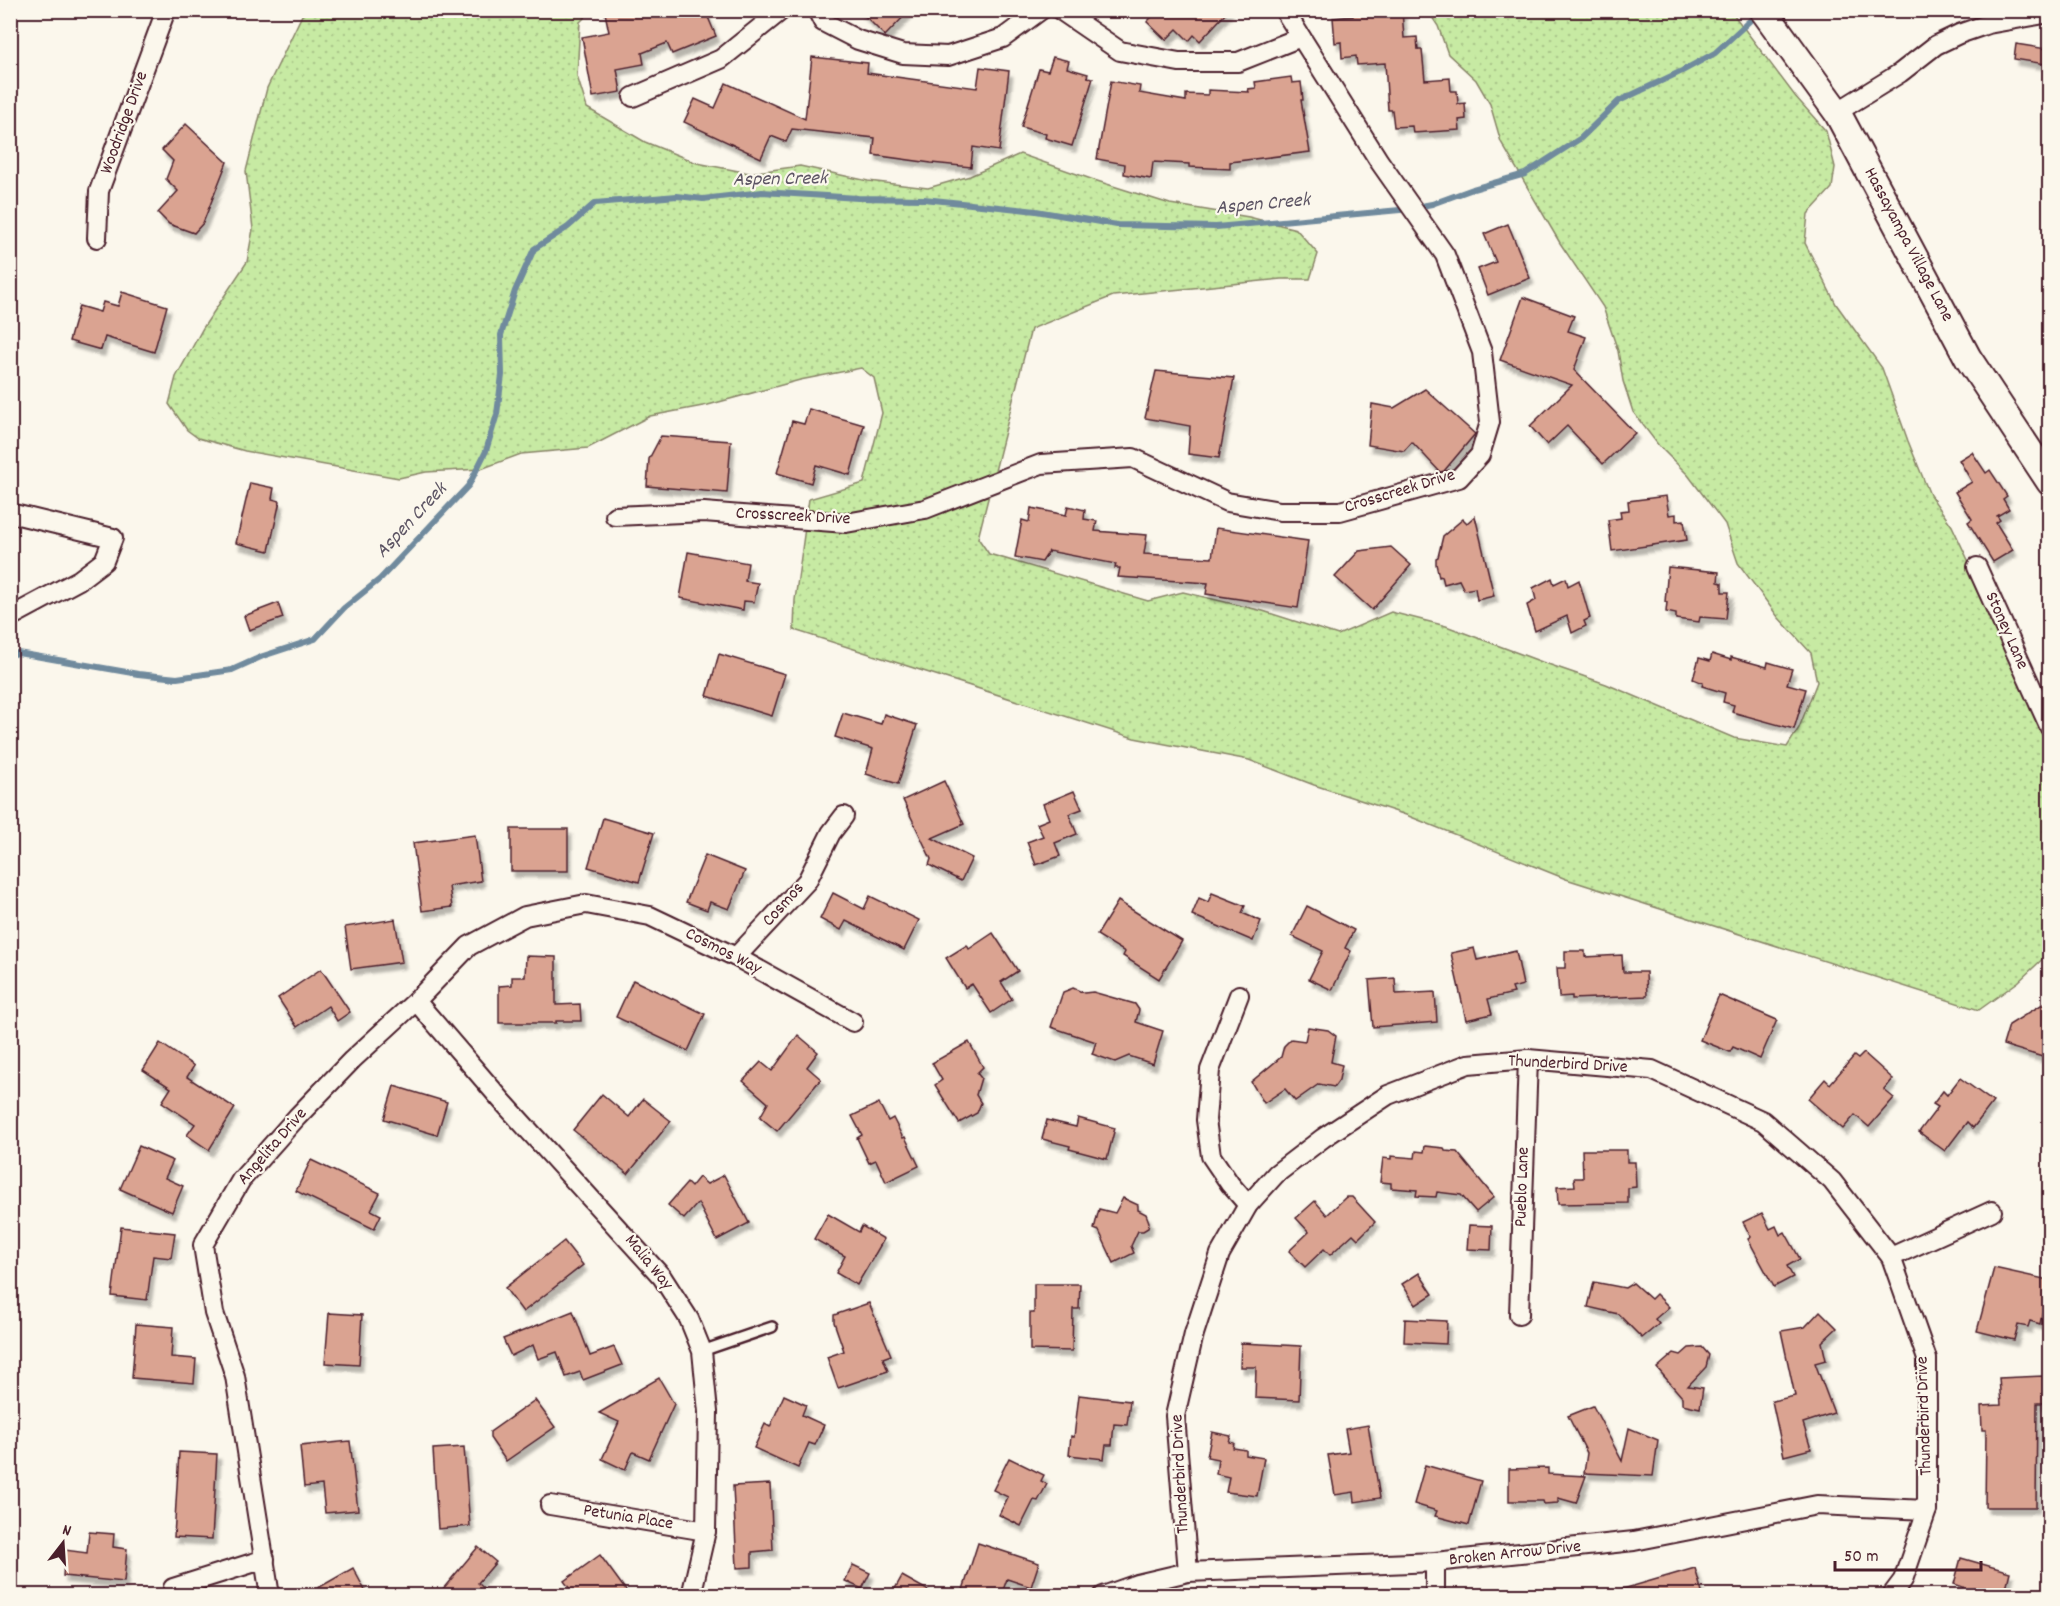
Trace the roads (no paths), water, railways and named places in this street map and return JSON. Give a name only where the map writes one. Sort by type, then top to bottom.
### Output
[{"type":"street","name":"Woodridge Drive","points":[[97,237],[99,191],[166,10]]},
{"type":"street","points":[[633,97],[721,59],[782,10]]},
{"type":"street","points":[[817,10],[823,22],[858,40],[903,54],[948,56],[1003,38],[1041,10]]},
{"type":"street","points":[[1060,10],[1120,51],[1179,62],[1238,62],[1301,37]]},
{"type":"street","name":"Crosscreek Drive","points":[[615,516],[704,512],[846,523],[926,509],[1041,464],[1133,459],[1227,502],[1280,511],[1340,511],[1459,478],[1479,456],[1490,422],[1482,352],[1445,255],[1379,161],[1284,10]]},
{"type":"street","points":[[1837,112],[1900,73],[1936,45],[1959,34],[2007,15],[2049,14]]},
{"type":"street","name":"Hassayampa Village Lane","points":[[1766,15],[1837,112],[1968,358],[2049,482]]},
{"type":"street","points":[[10,513],[113,537],[104,561],[79,580],[10,617]]},
{"type":"street","name":"Stoney Lane","points":[[1977,567],[2049,728]]},
{"type":"street","name":"Cosmos","points":[[736,957],[807,881],[831,833],[844,816]]},
{"type":"street","name":"Cosmos Way","points":[[586,904],[650,916],[736,957],[853,1022]]},
{"type":"street","name":"Angelita Drive","points":[[270,1596],[235,1376],[214,1313],[203,1245],[242,1180],[297,1117],[469,946],[525,916],[586,904]]},
{"type":"street","points":[[1239,995],[1210,1070],[1206,1120],[1211,1156],[1248,1205]]},
{"type":"street","name":"Malia Way","points":[[416,1001],[503,1102],[662,1277],[689,1319],[702,1350],[708,1412],[706,1531],[691,1596]]},
{"type":"street","name":"Thunderbird Drive","points":[[1188,1572],[1175,1416],[1194,1334],[1220,1254],[1248,1205],[1276,1174],[1323,1138],[1388,1095],[1468,1064],[1528,1059],[1652,1070],[1763,1122],[1832,1181],[1891,1257],[1927,1359],[1927,1510],[1903,1580],[1891,1596]]},
{"type":"street","name":"Pueblo Lane","points":[[1519,1315],[1528,1059]]},
{"type":"street","points":[[1891,1257],[1992,1211]]},
{"type":"street","name":"Petunia Place","points":[[550,1505],[706,1531]]},
{"type":"street","name":"Broken Arrow Drive","points":[[1103,1596],[1137,1584],[1188,1572],[1435,1562],[1634,1541],[1818,1505],[1927,1510]]},
{"type":"street","points":[[173,1588],[265,1559]]},
{"type":"street","points":[[1435,1562],[1435,1596]]},
{"type":"lane","points":[[702,1350],[772,1327]]},
{"type":"waterway","name":"Aspen Creek","points":[[10,655],[18,653],[138,674],[177,678],[232,670],[263,656],[315,639],[344,608],[380,579],[469,485],[486,451],[497,414],[502,375],[501,335],[515,291],[534,249],[568,227],[595,203],[677,196],[703,199],[762,192],[858,198],[924,199],[1036,211],[1117,225],[1216,227],[1400,210],[1432,204],[1525,174],[1581,138],[1619,101],[1715,53],[1758,13]]}]
